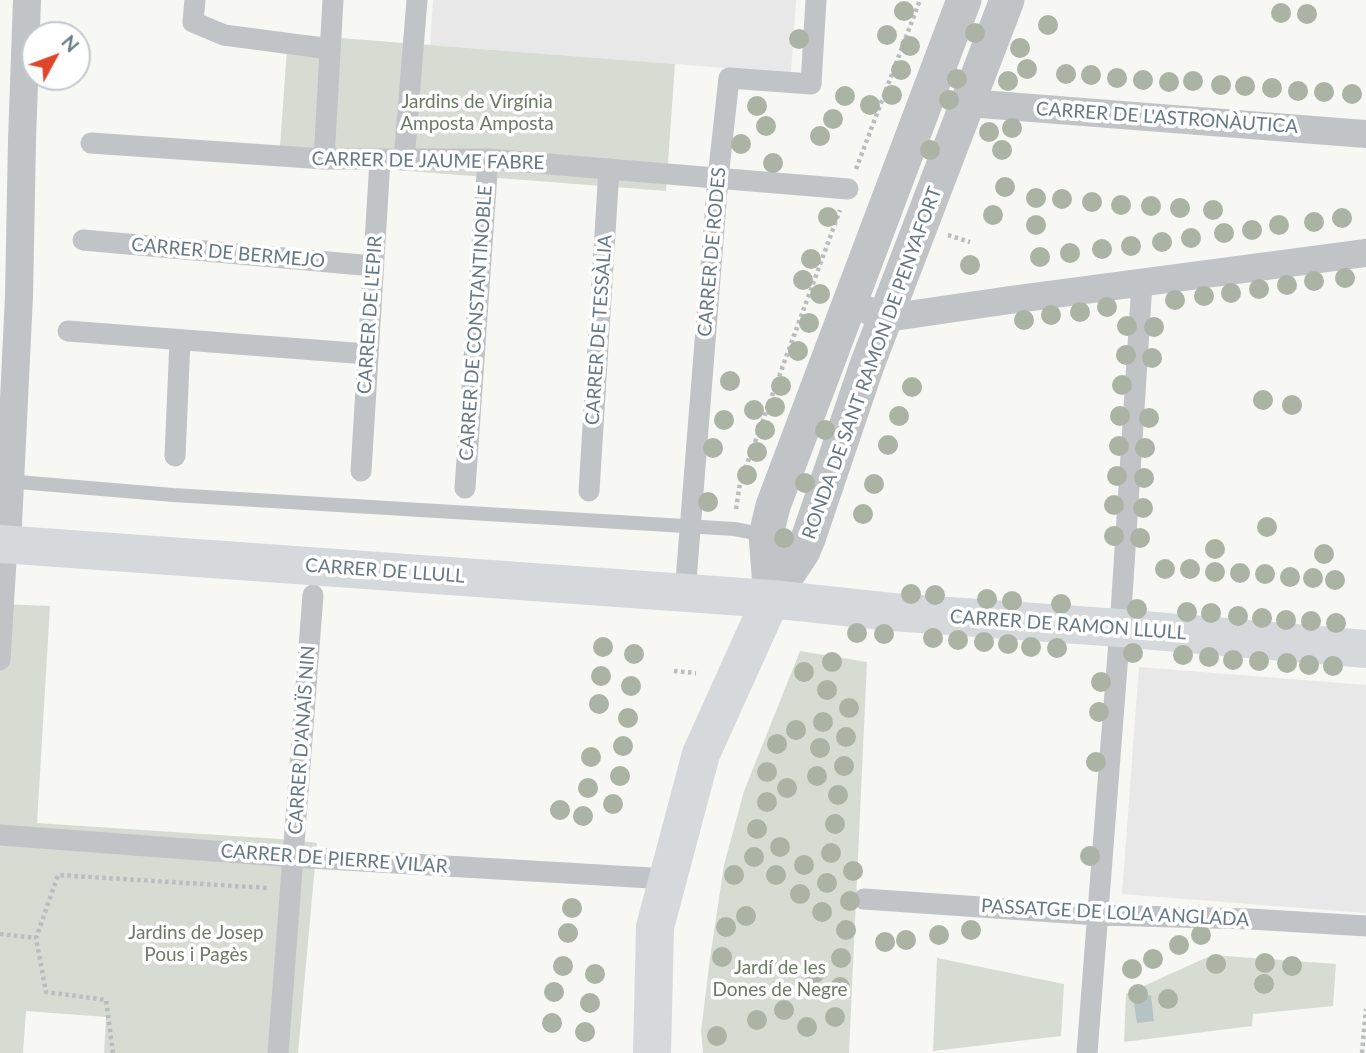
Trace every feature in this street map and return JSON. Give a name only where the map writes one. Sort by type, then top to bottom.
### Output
[{"type":"main road","name":"CARRER DE LLULL","points":[[3,545],[771,598]]},
{"type":"main road","name":"CARRER DE RAMON LLULL","points":[[771,598],[892,612],[1366,649]]},
{"type":"main road","points":[[652,1053],[655,928],[701,754],[771,598]]},
{"type":"street","points":[[0,660],[5,481],[19,296],[27,0]]},
{"type":"street","points":[[195,0],[193,22],[224,35],[330,50]]},
{"type":"street","points":[[324,159],[333,0]]},
{"type":"street","points":[[404,160],[417,0]]},
{"type":"street","name":"CARRER DE RODES","points":[[685,593],[718,178],[729,78],[811,84],[816,0]]},
{"type":"street","name":"RONDA DE SANT RAMON DE PENYAFORT","points":[[771,598],[766,535],[773,506],[964,0]]},
{"type":"street","name":"RONDA DE SANT RAMON DE PENYAFORT","points":[[771,598],[803,551],[867,365],[1007,0]]},
{"type":"street","name":"CARRER DE L'ASTRONÀUTICA","points":[[968,103],[1366,134]]},
{"type":"street","name":"CARRER DE JAUME FABRE","points":[[91,143],[324,159],[488,159],[848,189]]},
{"type":"street","name":"CARRER DE CONSTANTINOBLE","points":[[464,488],[488,159]]},
{"type":"street","name":"CARRER DE L'EPIR","points":[[361,471],[380,160]]},
{"type":"street","name":"CARRER DE TESSÀLIA","points":[[589,491],[609,169]]},
{"type":"street","name":"CARRER DE BERMEJO","points":[[83,240],[373,266]]},
{"type":"street","points":[[850,303],[887,318],[1366,253]]},
{"type":"street","points":[[1087,1053],[1120,628],[1142,283]]},
{"type":"street","points":[[68,331],[367,354]]},
{"type":"street","points":[[175,456],[180,340]]},
{"type":"street","name":"CARRER D'ANAÏS NIN","points":[[278,1053],[313,596]]},
{"type":"street","name":"CARRER DE PIERRE VILAR","points":[[0,835],[293,857],[668,879]]},
{"type":"street","name":"PASSATGE DE LOLA ANGLADA","points":[[864,898],[1097,915],[1250,919],[1366,926]]},
{"type":"lane","points":[[5,481],[186,496],[733,529],[766,535]]},
{"type":"path","points":[[738,494],[919,0]]},
{"type":"path","points":[[943,234],[970,242]]},
{"type":"path","points":[[674,671],[696,673]]},
{"type":"path","points":[[113,1053],[106,1000],[46,992],[36,938],[58,875],[272,888]]},
{"type":"path","points":[[0,934],[36,938]]},
{"type":"path","points":[[1362,1053],[1366,1009]]},
{"type":"shaded area","points":[[433,0],[796,0],[791,73],[430,45]]},
{"type":"shaded area","points":[[1139,667],[1366,685],[1366,913],[1122,894]]},
{"type":"shaded area","points":[[1151,995],[1154,1021],[1137,1023],[1133,997]]},
{"type":"green space","name":"Jardins de Virgínia Amposta Amposta","points":[[288,34],[675,64],[666,191],[279,161]]},
{"type":"green space","name":"Jardins de Josep Pous i Pagès","points":[[0,604],[50,606],[37,823],[317,843],[298,1053],[104,1053],[106,1017],[26,1011],[23,1053],[0,1053]]},
{"type":"green space","name":"Jardí de les Dones de Negre","points":[[800,651],[867,662],[849,1053],[703,1053],[701,1031],[724,865],[744,791]]},
{"type":"green space","points":[[1212,955],[1336,964],[1333,1006],[1253,1014],[1252,1026],[1124,1042],[1126,994]]},
{"type":"green space","points":[[937,958],[1064,984],[1061,1036],[933,1051]]}]
